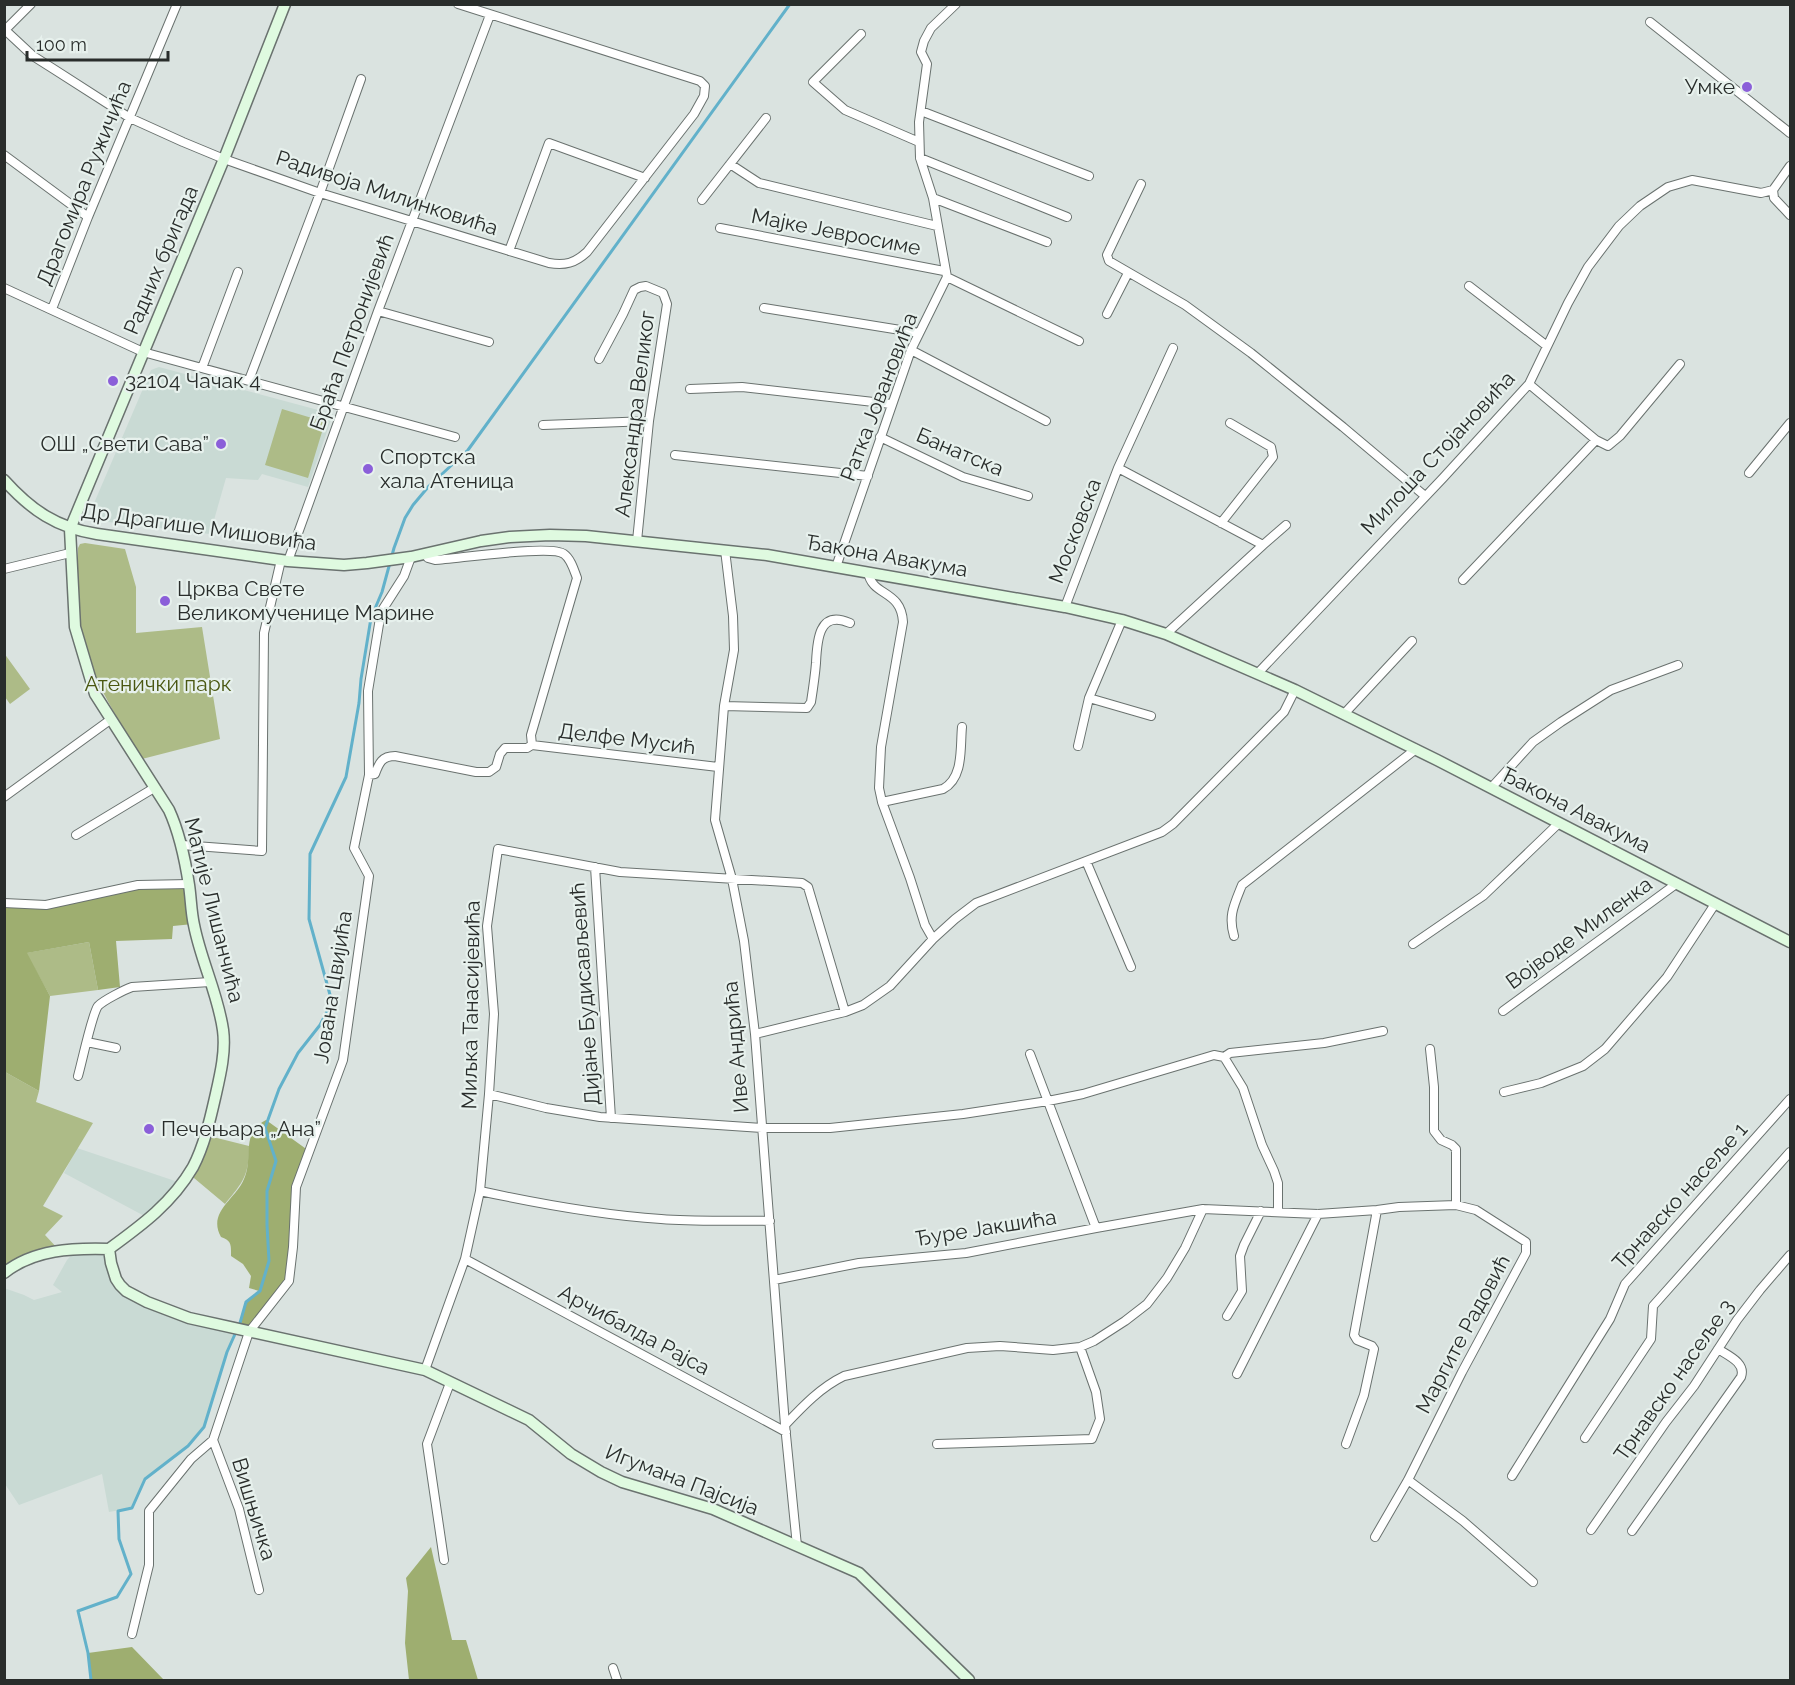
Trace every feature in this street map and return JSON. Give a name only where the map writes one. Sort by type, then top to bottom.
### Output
[{"type":"street","points":[[5,29],[31,4]]},
{"type":"street","name":"Драгомира Ружичића","points":[[52,309],[177,4]]},
{"type":"street","name":"Радних бригада","points":[[70,529],[224,159],[285,4]]},
{"type":"street","points":[[458,4],[490,15]]},
{"type":"street","points":[[946,274],[933,198],[920,158],[921,111],[927,64],[921,52],[931,28],[956,4]]},
{"type":"street","name":"Радивоја Милинковића","points":[[5,29],[33,56],[130,118],[224,159],[320,193],[549,263],[561,265],[578,260],[587,252],[694,114],[704,96],[705,86],[700,81],[490,15]]},
{"type":"street","name":"Браћа Петронијевић","points":[[182,845],[262,851],[264,633],[284,561],[490,15]]},
{"type":"street","points":[[1650,22],[1791,134]]},
{"type":"street","points":[[861,34],[813,82],[845,110],[919,142]]},
{"type":"street","points":[[249,380],[361,79]]},
{"type":"street","points":[[921,111],[1089,176]]},
{"type":"street","points":[[702,200],[766,118]]},
{"type":"street","points":[[509,251],[549,143],[645,178]]},
{"type":"street","points":[[4,155],[88,217]]},
{"type":"street","points":[[920,158],[1067,217]]},
{"type":"street","points":[[730,164],[759,183],[937,226]]},
{"type":"street","points":[[1791,166],[1773,190],[1774,198],[1791,215]]},
{"type":"street","name":"Милоша Стојановића","points":[[1257,673],[1529,384],[1588,267],[1619,226],[1640,206],[1668,188],[1692,180],[1761,193],[1773,190]]},
{"type":"street","points":[[1141,183],[1107,255],[1108,261],[1185,305],[1251,353],[1425,496]]},
{"type":"street","points":[[933,198],[1047,242]]},
{"type":"street","name":"Мајке Јевросиме","points":[[720,228],[946,274],[1079,341]]},
{"type":"street","points":[[202,368],[238,272]]},
{"type":"street","points":[[1107,314],[1128,273]]},
{"type":"street","name":"Ратка Јовановића","points":[[836,567],[911,350],[946,274]]},
{"type":"street","name":"Александра Великог","points":[[599,359],[634,290],[646,286],[663,293],[667,304],[649,421],[637,541]]},
{"type":"street","points":[[1468,286],[1547,346]]},
{"type":"street","points":[[4,288],[143,352],[455,437]]},
{"type":"street","points":[[764,308],[919,333]]},
{"type":"street","points":[[378,311],[489,342]]},
{"type":"street","name":"Московска","points":[[1065,607],[1119,468],[1173,348]]},
{"type":"street","points":[[911,350],[1046,421]]},
{"type":"street","points":[[1529,384],[1596,440],[1608,446],[1620,436],[1680,364]]},
{"type":"street","points":[[690,389],[742,387],[891,404]]},
{"type":"street","points":[[543,426],[649,421]]},
{"type":"street","points":[[1221,523],[1273,457],[1271,447],[1230,423]]},
{"type":"street","points":[[1749,473],[1791,423]]},
{"type":"street","name":"Банатска","points":[[880,437],[963,477],[1028,496]]},
{"type":"street","points":[[1463,580],[1596,440]]},
{"type":"street","points":[[675,455],[868,476]]},
{"type":"street","points":[[1119,468],[1263,545]]},
{"type":"street","name":"Др Драгише Мишовића","points":[[4,480],[36,510],[70,529],[92,534],[284,561],[344,565],[408,557]]},
{"type":"street","points":[[1166,634],[1286,525]]},
{"type":"street","name":"Матије Лишанчића","points":[[70,529],[75,627],[80,648],[95,694],[169,810],[177,829],[189,884],[193,924],[220,1014],[224,1045],[218,1086],[205,1135],[193,1166],[168,1200],[150,1219],[109,1249]]},
{"type":"street","name":"Ђакона Авакума","points":[[408,557],[510,537],[550,535],[637,541],[725,550],[867,572],[1065,607],[1122,620],[1166,634],[1295,690],[1416,749],[1791,942]]},
{"type":"street","points":[[369,775],[375,774],[379,762],[389,756],[476,772],[489,772],[496,767],[500,754],[505,748],[527,748],[532,745],[531,735],[577,578],[567,555],[551,550],[435,560],[428,558],[425,554]]},
{"type":"street","name":"Иве Андрића","points":[[725,550],[733,616],[734,650],[724,705],[715,820],[732,879],[744,941],[755,1034],[797,1546]]},
{"type":"street","points":[[4,569],[70,553]]},
{"type":"street","name":"Јована Цвијића","points":[[213,1440],[249,1332],[289,1281],[296,1187],[343,1060],[369,876],[354,848],[369,775],[368,691],[381,612],[404,576],[408,557]]},
{"type":"street","points":[[867,572],[873,585],[897,602],[902,614],[903,622],[881,747],[879,773],[882,802],[925,925],[933,939]]},
{"type":"street","points":[[1078,746],[1089,698],[1122,620]]},
{"type":"street","points":[[724,705],[807,708],[811,702],[819,633],[831,621],[850,623]]},
{"type":"street","points":[[1344,714],[1412,641]]},
{"type":"street","points":[[1491,788],[1533,742],[1561,722],[1611,690],[1678,665]]},
{"type":"street","points":[[755,1034],[845,1012],[863,1005],[890,986],[933,939],[976,903],[1162,832],[1173,824],[1284,712],[1295,690]]},
{"type":"street","points":[[1089,698],[1151,716]]},
{"type":"street","points":[[4,797],[110,720]]},
{"type":"street","points":[[882,802],[943,789],[951,784],[958,772],[962,727]]},
{"type":"street","name":"Делфе Мусић","points":[[532,745],[718,767]]},
{"type":"street","points":[[1234,936],[1230,923],[1234,904],[1242,885],[1416,749]]},
{"type":"street","points":[[76,835],[154,788]]},
{"type":"street","points":[[1413,944],[1483,897],[1559,823]]},
{"type":"street","name":"Миљка Танасијевића","points":[[425,1370],[465,1259],[480,1191],[494,1014],[487,926],[498,849],[595,867]]},
{"type":"street","points":[[1086,861],[1131,968]]},
{"type":"street","points":[[595,867],[620,872],[802,883],[808,887],[845,1012]]},
{"type":"street","name":"Дијане Будисављевић","points":[[595,867],[611,1118]]},
{"type":"street","points":[[4,903],[46,905],[138,885],[189,884]]},
{"type":"street","name":"Војводе Миленка","points":[[1503,1011],[1676,884]]},
{"type":"street","points":[[1504,1092],[1541,1083],[1583,1066],[1605,1048],[1667,977],[1715,904]]},
{"type":"street","points":[[78,1076],[98,1006],[132,987],[210,982]]},
{"type":"street","points":[[489,1094],[546,1108],[611,1118],[762,1128],[830,1128],[898,1122],[1048,1101],[1083,1094],[1214,1055],[1224,1057],[1230,1053],[1324,1043],[1383,1031]]},
{"type":"street","points":[[87,1042],[116,1048]]},
{"type":"street","points":[[1430,1049],[1434,1087],[1434,1131],[1441,1140],[1456,1149],[1456,1205]]},
{"type":"street","points":[[1030,1054],[1096,1228]]},
{"type":"street","points":[[1224,1057],[1243,1088],[1262,1145],[1274,1171],[1278,1183],[1278,1211]]},
{"type":"street","name":"Трнавско насеље 1","points":[[1512,1476],[1610,1319],[1625,1284],[1791,1099]]},
{"type":"street","points":[[1585,1438],[1651,1339],[1653,1306],[1791,1152]]},
{"type":"street","points":[[480,1191],[537,1204],[610,1215],[664,1220],[770,1221]]},
{"type":"street","name":"Маргите Радовић","points":[[1203,1209],[1318,1214],[1456,1205],[1476,1210],[1526,1242],[1526,1253],[1462,1372],[1408,1480],[1375,1537]]},
{"type":"street","points":[[786,1429],[812,1398],[844,1376],[967,1348],[1000,1346],[1053,1350],[1080,1347],[1094,1341],[1147,1304],[1167,1278],[1185,1248],[1203,1209]]},
{"type":"street","name":"Ђуре Јакшића","points":[[774,1280],[869,1262],[966,1253],[1203,1209]]},
{"type":"street","points":[[1227,1316],[1242,1291],[1240,1256],[1262,1210]]},
{"type":"street","points":[[1346,1444],[1364,1395],[1374,1349],[1357,1340],[1354,1335],[1377,1210]]},
{"type":"street","points":[[1237,1374],[1318,1214]]},
{"type":"street","points":[[4,1273],[38,1254],[109,1249]]},
{"type":"street","name":"Игумана Пајсија","points":[[109,1249],[116,1279],[126,1291],[147,1302],[189,1318],[425,1370],[529,1420],[571,1454],[622,1482],[713,1509],[859,1573],[969,1680]]},
{"type":"street","name":"Трнавско насеље 3","points":[[1591,1530],[1760,1290],[1791,1255]]},
{"type":"street","name":"Арчибалда Рајса","points":[[465,1259],[786,1429]]},
{"type":"street","points":[[937,1444],[1092,1439],[1100,1419],[1096,1392],[1080,1347]]},
{"type":"street","points":[[1632,1531],[1741,1377],[1742,1365],[1718,1349]]},
{"type":"street","points":[[444,1560],[426,1444],[450,1383]]},
{"type":"street","points":[[132,1634],[148,1565],[149,1511],[190,1459],[213,1440]]},
{"type":"street","name":"Вишњичка","points":[[213,1440],[240,1509],[259,1590]]},
{"type":"street","points":[[1408,1480],[1463,1521],[1533,1582]]},
{"type":"street","points":[[613,1668],[617,1680]]},
{"type":"shaded area","name":"ОШ „Свети Сава”","points":[[159,367],[333,414],[308,487],[262,474],[258,480],[226,478],[210,534],[108,522],[93,515],[92,508],[151,370]]},
{"type":"shaded area","points":[[77,1148],[181,1183],[150,1219],[64,1173]]},
{"type":"shaded area","points":[[109,1249],[126,1291],[237,1329],[227,1352],[204,1427],[188,1446],[145,1479],[132,1508],[109,1512],[102,1474],[19,1505],[5,1484],[4,1288],[34,1300],[62,1292],[53,1285],[67,1260],[76,1250]]},
{"type":"green space","points":[[282,409],[325,422],[308,478],[265,465]]},
{"type":"green space","name":"Атенички парк","points":[[80,544],[125,549],[136,587],[136,633],[202,627],[220,739],[142,759],[94,674],[81,637],[76,610],[76,593],[78,548]]},
{"type":"green space","points":[[4,653],[30,689],[10,704],[5,697]]},
{"type":"green space","points":[[189,884],[193,924],[173,926],[172,939],[116,941],[120,987],[98,990],[89,942],[27,953],[50,996],[39,1091],[5,1072],[4,903],[46,905],[138,885]]},
{"type":"green space","points":[[89,942],[98,990],[50,996],[26,953]]},
{"type":"green space","points":[[5,1072],[39,1091],[36,1102],[93,1123],[43,1206],[63,1216],[45,1235],[60,1251],[5,1273]]},
{"type":"green space","points":[[266,1120],[309,1151],[296,1187],[289,1281],[249,1332],[237,1329],[246,1302],[259,1291],[249,1288],[251,1276],[243,1264],[231,1256],[230,1244],[221,1237],[218,1220],[224,1206],[244,1179],[253,1132]]},
{"type":"green space","points":[[205,1135],[249,1146],[248,1165],[244,1178],[225,1204],[188,1173]]},
{"type":"green space","points":[[431,1547],[452,1640],[466,1640],[478,1680],[409,1680],[405,1643],[408,1591],[406,1578]]},
{"type":"green space","points":[[132,1647],[164,1680],[91,1680],[88,1653]]},
{"type":"waterway","points":[[91,1680],[88,1653],[78,1611],[117,1597],[131,1574],[119,1539],[118,1511],[132,1508],[145,1479],[188,1446],[204,1427],[227,1352],[240,1323],[246,1302],[260,1291],[269,1261],[267,1191],[276,1161],[265,1128],[279,1089],[298,1053],[320,1025],[332,1002],[309,919],[310,854],[346,777],[371,618],[382,592],[405,518],[429,486],[468,450],[790,4]]},
{"type":"place","name":"Умке","points":[[1747,87]]},
{"type":"place","name":"32104 Чачак 4","points":[[113,381]]},
{"type":"place","name":"ОШ „Свети Сава”","points":[[221,444]]},
{"type":"place","name":"Спортска хала Атеница","points":[[368,469]]},
{"type":"place","name":"Црква Свете Великомученице Марине","points":[[165,601]]},
{"type":"place","name":"Печењара „Ана”","points":[[149,1129]]}]
